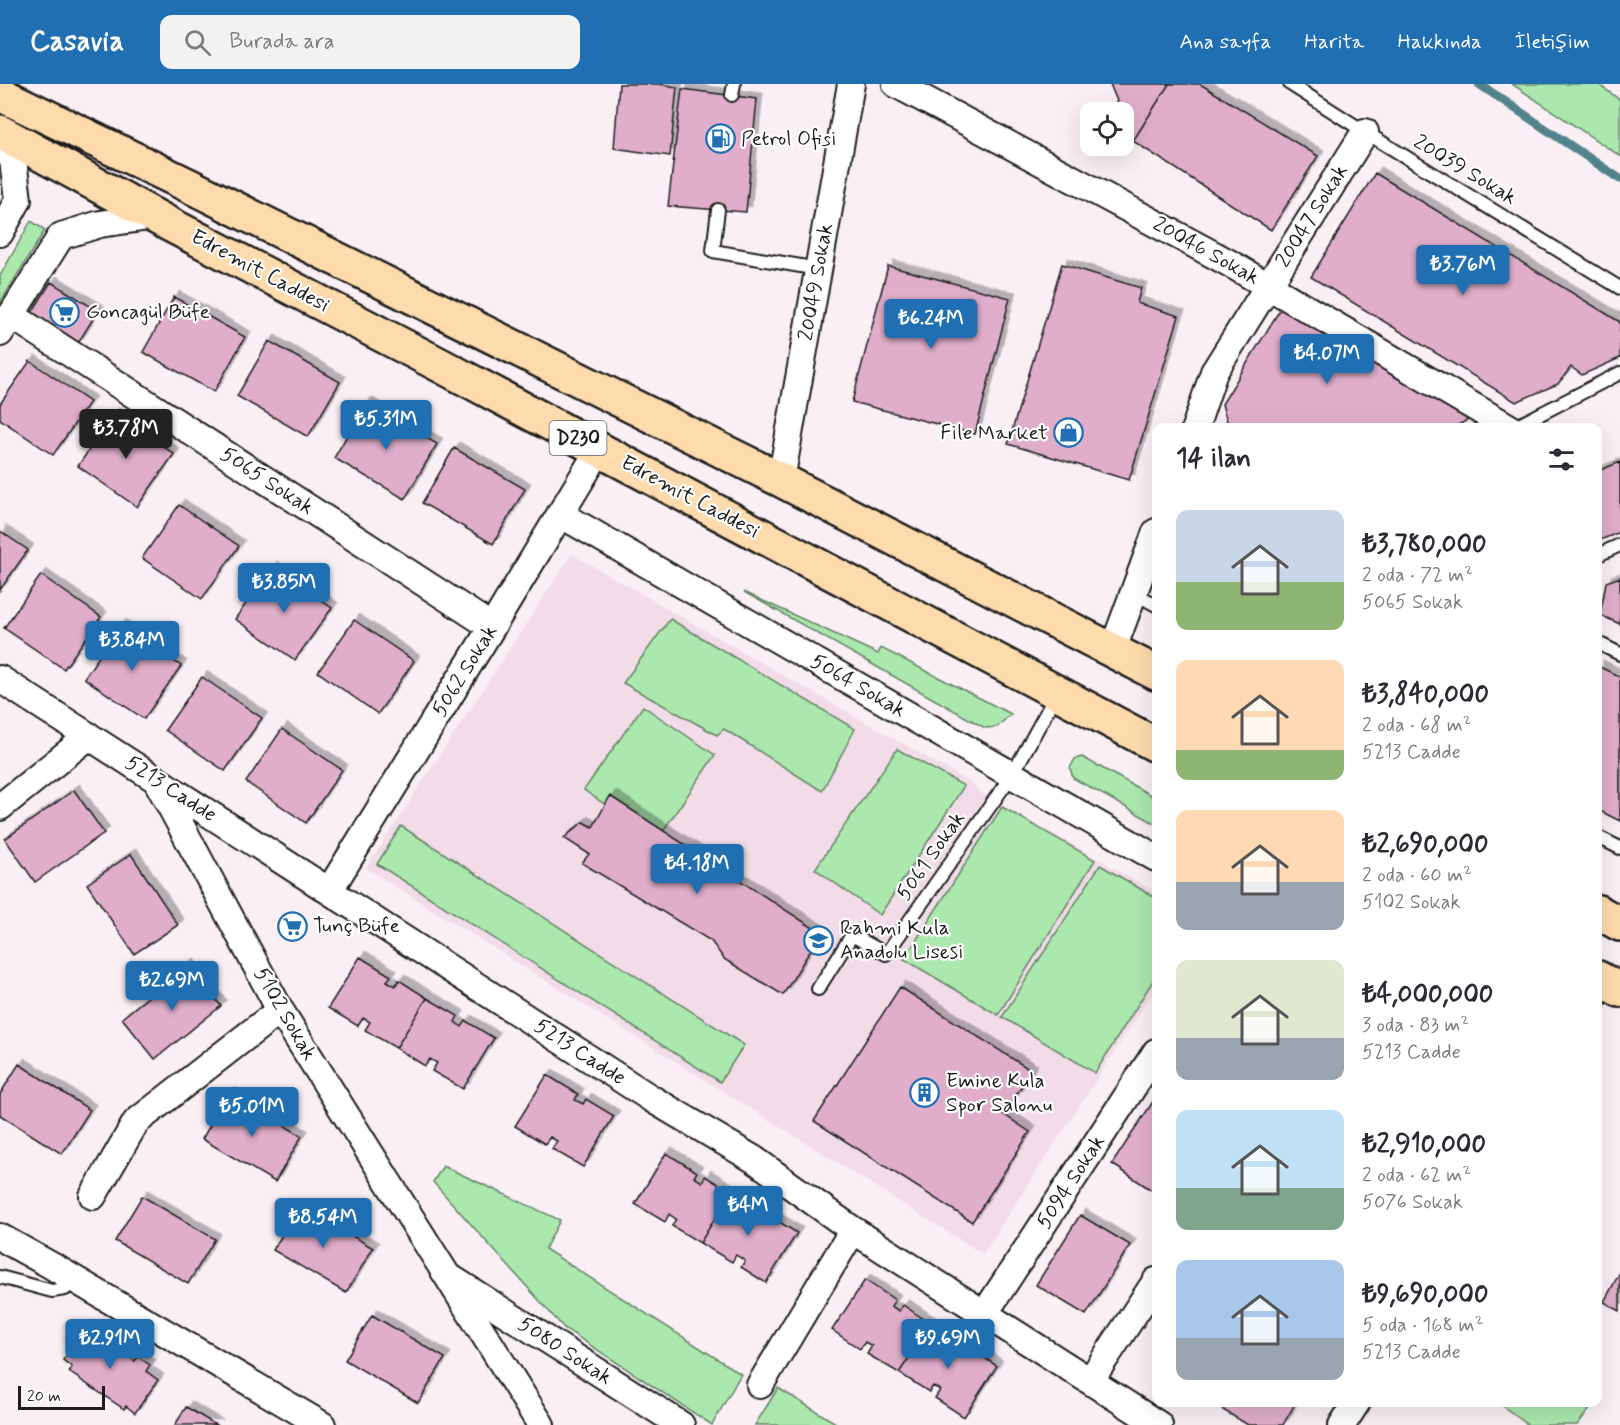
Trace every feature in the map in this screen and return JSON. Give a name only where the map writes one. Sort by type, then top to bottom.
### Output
[{"type":"highway","name":"Edremit Caddesi","points":[[0,94],[781,480],[1152,671]]},
{"type":"highway","name":"Edremit Caddesi","points":[[0,132],[1152,743]]},
{"type":"highway","points":[[1602,914],[1620,924]]},
{"type":"highway","points":[[1602,980],[1620,990]]},
{"type":"street","name":"20049 Sokak","points":[[781,480],[850,84]]},
{"type":"street","name":"20046 Sokak","points":[[896,84],[1229,263],[1502,423]]},
{"type":"street","name":"20047 Sokak","points":[[1197,423],[1214,372],[1365,132]]},
{"type":"street","points":[[0,143],[13,160],[18,200],[0,233]]},
{"type":"street","points":[[6,324],[61,236],[100,224],[156,216]]},
{"type":"street","name":"5065 Sokak","points":[[6,324],[492,627]]},
{"type":"street","name":"5062 Sokak","points":[[329,891],[599,450]]},
{"type":"street","name":"5064 Sokak","points":[[560,514],[1152,856]]},
{"type":"street","points":[[1113,649],[1152,543]]},
{"type":"street","name":"5213 Cadde","points":[[0,679],[652,1099],[755,1160],[853,1230],[1159,1425]]},
{"type":"street","points":[[0,807],[89,736]]},
{"type":"street","name":"5102 Sokak","points":[[157,780],[280,1010],[541,1425]]},
{"type":"street","points":[[93,1196],[136,1122],[280,1010]]},
{"type":"street","name":"5094 Sokak","points":[[985,1313],[1152,1058]]},
{"type":"street","points":[[760,1385],[853,1230]]},
{"type":"street","points":[[0,1237],[322,1425]]},
{"type":"street","name":"5080 Sokak","points":[[449,1277],[681,1425]]},
{"type":"street","points":[[1090,1381],[1152,1287]]},
{"type":"street","points":[[1342,1425],[1354,1407]]},
{"type":"lane","name":"20039 Sokak","points":[[1290,84],[1620,288]]},
{"type":"lane","points":[[718,210],[713,251],[818,269]]},
{"type":"lane","points":[[1521,423],[1620,374]]},
{"type":"lane","points":[[1602,553],[1620,545]]},
{"type":"lane","points":[[1134,593],[1152,603]]},
{"type":"lane","points":[[1602,645],[1620,654]]},
{"type":"lane","name":"5061 Sokak","points":[[818,989],[852,935],[886,954],[1011,775],[1058,692]]},
{"type":"lane","points":[[1602,839],[1620,848]]},
{"type":"lane","points":[[0,1277],[52,1291],[65,1289],[77,1280]]},
{"type":"shaded area","name":"Rahmi Kula Anadolu Lisesi","points":[[572,554],[973,784],[981,793],[1152,890],[1152,994],[983,1254],[366,868]]},
{"type":"green space","points":[[1512,84],[1598,84],[1620,100],[1620,156]]},
{"type":"green space","points":[[31,221],[45,230],[0,303],[0,276]]},
{"type":"green space","points":[[744,592],[878,654],[881,648],[1011,714],[997,727],[985,728]]},
{"type":"green space","points":[[670,619],[855,729],[822,791],[724,729],[717,735],[623,683]]},
{"type":"green space","points":[[643,706],[715,755],[657,840],[584,790]]},
{"type":"green space","points":[[897,749],[964,786],[880,915],[815,869]]},
{"type":"green space","points":[[1082,757],[1152,796],[1152,822],[1073,778],[1070,768],[1075,759]]},
{"type":"green space","points":[[1002,807],[1095,860],[998,1015],[904,959]]},
{"type":"green space","points":[[401,826],[744,1045],[720,1082],[377,864]]},
{"type":"green space","points":[[1100,865],[1152,896],[1152,982],[1095,1073],[1002,1017]]},
{"type":"green space","points":[[443,1166],[560,1220],[545,1249],[741,1374],[712,1425],[564,1328],[433,1182]]},
{"type":"green space","points":[[778,1388],[839,1425],[755,1425]]},
{"type":"green space","points":[[1504,1407],[1592,1407],[1577,1425],[1528,1425]]},
{"type":"building","points":[[619,84],[659,84],[677,87],[670,156],[614,148]]},
{"type":"building","points":[[1110,84],[1169,84],[1134,139],[1134,102],[1117,101]]},
{"type":"building","points":[[1169,84],[1200,84],[1318,156],[1271,230],[1134,142]]},
{"type":"building","points":[[682,89],[757,99],[746,212],[668,206]]},
{"type":"building","points":[[1375,173],[1620,322],[1620,358],[1582,375],[1571,367],[1558,384],[1516,402],[1311,277]]},
{"type":"building","points":[[1062,264],[1141,288],[1137,303],[1179,316],[1129,480],[1008,444]]},
{"type":"building","points":[[888,266],[1010,298],[975,434],[852,402]]},
{"type":"building","name":"Goncagül Büfe","points":[[51,282],[98,311],[78,343],[31,314]]},
{"type":"building","points":[[174,297],[245,337],[214,392],[143,352]]},
{"type":"building","points":[[1284,303],[1472,418],[1462,423],[1228,423],[1222,404]]},
{"type":"building","points":[[269,341],[340,382],[308,437],[237,396]]},
{"type":"building","points":[[30,361],[90,402],[53,455],[0,419],[0,404]]},
{"type":"building","points":[[366,403],[437,444],[405,499],[334,458]]},
{"type":"building","points":[[114,413],[174,454],[137,507],[78,466]]},
{"type":"building","points":[[454,448],[525,489],[493,544],[422,503]]},
{"type":"building","points":[[1620,462],[1620,532],[1602,539],[1602,469]]},
{"type":"building","points":[[179,505],[239,546],[202,599],[142,558]]},
{"type":"building","points":[[0,531],[28,550],[0,590]]},
{"type":"building","points":[[272,567],[332,608],[295,660],[235,619]]},
{"type":"building","points":[[41,575],[101,617],[64,669],[4,628]]},
{"type":"building","points":[[1620,577],[1620,624],[1602,616],[1606,582]]},
{"type":"building","points":[[354,620],[414,661],[378,714],[318,672]]},
{"type":"building","points":[[121,625],[181,666],[144,719],[84,678]]},
{"type":"building","points":[[1602,668],[1620,677],[1620,821],[1602,812]]},
{"type":"building","points":[[202,677],[262,718],[225,771],[165,730]]},
{"type":"building","points":[[282,729],[342,770],[306,823],[246,782]]},
{"type":"building","points":[[74,790],[104,833],[35,882],[5,839]]},
{"type":"building","name":"Rahmi Kula Anadolu Lisesi","points":[[610,796],[821,933],[783,995],[724,959],[711,941],[582,863],[589,854],[564,838],[583,822],[593,827]]},
{"type":"building","points":[[131,854],[178,925],[134,954],[87,884]]},
{"type":"building","points":[[360,957],[391,976],[387,981],[395,986],[399,980],[427,998],[396,1048],[365,1030],[370,1022],[363,1018],[358,1026],[328,1008]]},
{"type":"building","points":[[188,965],[221,1006],[155,1059],[122,1018]]},
{"type":"building","name":"Emine Kula Spor Salonu","points":[[900,987],[1032,1071],[1003,1114],[1030,1132],[972,1222],[814,1121]]},
{"type":"building","points":[[427,998],[458,1016],[455,1022],[462,1027],[466,1021],[494,1038],[463,1089],[432,1071],[437,1063],[430,1059],[425,1066],[396,1048]]},
{"type":"building","points":[[19,1064],[90,1110],[62,1154],[0,1115],[0,1094]]},
{"type":"building","points":[[547,1075],[578,1094],[575,1100],[583,1104],[586,1099],[614,1116],[583,1167],[552,1149],[557,1141],[550,1137],[545,1144],[515,1126]]},
{"type":"building","points":[[229,1093],[302,1136],[275,1182],[202,1139]]},
{"type":"building","points":[[1152,1103],[1152,1190],[1112,1164]]},
{"type":"building","points":[[666,1153],[697,1172],[694,1177],[702,1182],[705,1176],[731,1192],[700,1243],[672,1226],[676,1219],[669,1214],[665,1222],[635,1204]]},
{"type":"building","points":[[731,1192],[762,1211],[758,1217],[766,1222],[770,1216],[797,1233],[766,1283],[741,1267],[745,1261],[736,1255],[732,1262],[700,1243]]},
{"type":"building","points":[[142,1196],[215,1239],[188,1284],[115,1241]]},
{"type":"building","points":[[300,1205],[373,1248],[346,1293],[273,1250]]},
{"type":"building","points":[[1080,1215],[1130,1245],[1086,1315],[1036,1285]]},
{"type":"building","points":[[1620,1272],[1620,1311],[1604,1302]]},
{"type":"building","points":[[865,1280],[895,1300],[891,1306],[899,1311],[903,1305],[931,1324],[899,1373],[867,1354],[872,1346],[865,1342],[860,1349],[832,1330]]},
{"type":"building","points":[[372,1315],[445,1358],[418,1403],[345,1360]]},
{"type":"building","points":[[931,1324],[961,1343],[957,1348],[966,1354],[969,1348],[997,1366],[964,1417],[935,1398],[940,1390],[933,1386],[929,1392],[899,1373]]},
{"type":"building","points":[[87,1326],[95,1333],[98,1328],[114,1339],[110,1344],[135,1361],[138,1357],[150,1365],[146,1371],[158,1380],[135,1413],[126,1406],[124,1409],[69,1372],[72,1367],[63,1360]]},
{"type":"building","points":[[186,1407],[216,1425],[175,1425]]},
{"type":"building","points":[[1225,1407],[1293,1407],[1283,1425],[1248,1425],[1223,1410]]},
{"type":"waterway","points":[[1479,84],[1620,179]]},
{"type":"place","name":"Petrol Ofisi","points":[[720,139]]},
{"type":"place","name":"Goncagül Büfe","points":[[65,312]]},
{"type":"place","name":"File Market","points":[[1069,433]]},
{"type":"place","name":"Tunç Büfe","points":[[292,926]]},
{"type":"place","name":"Rahmi Kula Anadolu Lisesi","points":[[819,940]]},
{"type":"place","name":"Emine Kula Spor Salonu","points":[[925,1093]]}]
